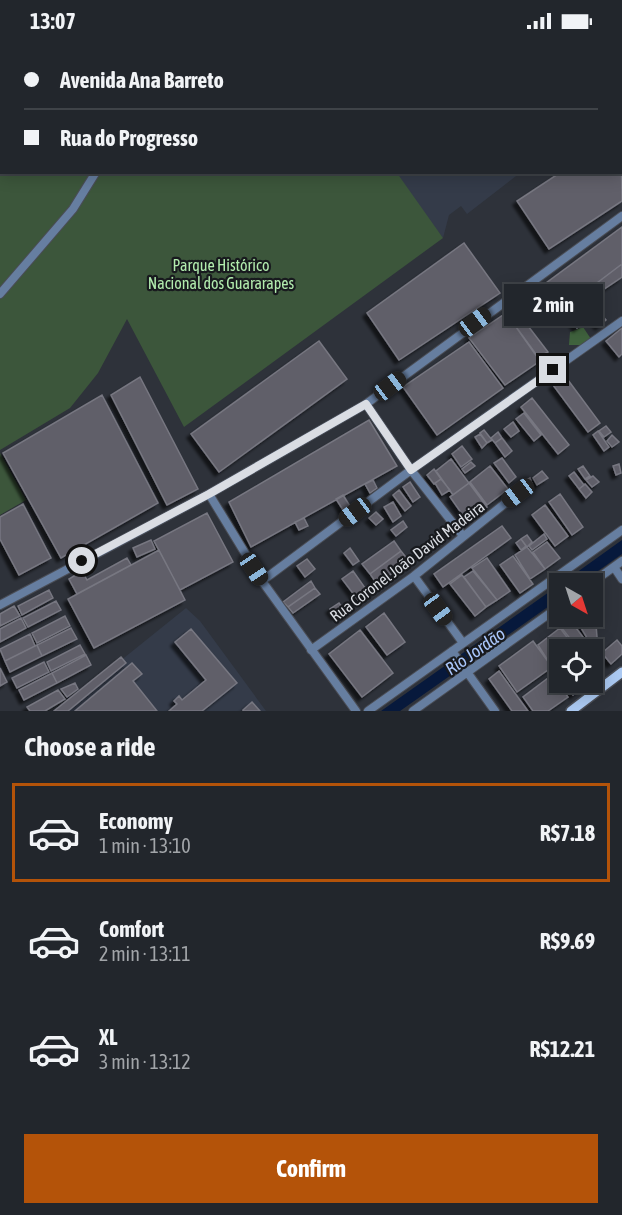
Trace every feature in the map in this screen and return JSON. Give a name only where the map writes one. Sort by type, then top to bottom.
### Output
[{"type":"main road","points":[[571,711],[622,672]]},
{"type":"street","points":[[0,294],[73,209],[95,174]]},
{"type":"street","points":[[0,605],[209,494],[366,404],[522,286],[622,216]]},
{"type":"street","points":[[262,582],[411,470],[622,321]]},
{"type":"street","points":[[366,404],[411,470],[463,536]]},
{"type":"street","name":"Rua Coronel João David Madeira","points":[[311,650],[414,576],[518,493]]},
{"type":"street","points":[[209,494],[262,582],[356,711]]},
{"type":"street","points":[[368,711],[622,530]]},
{"type":"street","points":[[603,575],[622,561]]},
{"type":"street","points":[[614,567],[622,579]]},
{"type":"street","points":[[414,576],[463,643]]},
{"type":"street","points":[[413,711],[549,614]]},
{"type":"street","points":[[453,652],[495,711]]},
{"type":"shaded area","points":[[394,174],[519,174],[467,214],[461,206],[449,215],[443,238]]},
{"type":"shaded area","points":[[186,608],[200,621],[266,711],[58,711]]},
{"type":"green space","name":"Parque Histórico Nacional dos Guararapes","points":[[0,174],[398,174],[443,238],[184,427],[127,319],[98,373],[70,408],[0,450]]},
{"type":"green space","points":[[583,327],[591,339],[584,345],[569,345],[570,332]]},
{"type":"green space","points":[[0,453],[26,500],[0,515]]},
{"type":"water","points":[[622,540],[622,554],[595,573],[576,573]]},
{"type":"water","name":"Rio Jordão","points":[[549,592],[549,606],[400,711],[381,711]]},
{"type":"building","points":[[558,174],[622,174],[622,201],[549,249],[517,201]]},
{"type":"building","points":[[622,227],[622,264],[561,310],[542,286]]},
{"type":"building","points":[[464,243],[500,293],[399,360],[367,313]]},
{"type":"building","points":[[622,264],[622,277],[597,294],[593,301],[600,310],[577,328],[564,308]]},
{"type":"building","points":[[540,288],[559,311],[552,315],[534,293]]},
{"type":"building","points":[[520,302],[531,316],[525,322],[548,352],[538,357],[506,313]]},
{"type":"building","points":[[598,311],[606,320],[599,326],[591,316]]},
{"type":"building","points":[[506,313],[540,361],[505,385],[469,338]]},
{"type":"building","points":[[622,328],[622,354],[619,357],[606,341]]},
{"type":"building","points":[[319,341],[347,379],[219,472],[191,434]]},
{"type":"building","points":[[469,342],[503,388],[437,435],[403,387]]},
{"type":"building","points":[[565,376],[600,423],[588,432],[553,385]]},
{"type":"building","points":[[140,377],[198,489],[167,505],[111,395]]},
{"type":"building","points":[[102,395],[158,503],[61,558],[3,453]]},
{"type":"building","points":[[532,398],[569,445],[558,454],[521,407]]},
{"type":"building","points":[[524,413],[541,435],[534,441],[516,419]]},
{"type":"building","points":[[369,420],[397,466],[251,547],[229,502]]},
{"type":"building","points":[[513,422],[519,431],[511,437],[504,429]]},
{"type":"building","points":[[606,426],[611,432],[604,437],[599,431]]},
{"type":"building","points":[[484,430],[492,440],[487,443],[480,433]]},
{"type":"building","points":[[598,431],[609,447],[604,451],[593,435]]},
{"type":"building","points":[[498,432],[502,438],[495,443],[491,438]]},
{"type":"building","points":[[480,434],[487,443],[482,448],[475,437]]},
{"type":"building","points":[[612,435],[619,442],[612,447],[607,441]]},
{"type":"building","points":[[502,438],[512,451],[505,457],[495,443]]},
{"type":"building","points":[[462,446],[472,459],[461,467],[452,454]]},
{"type":"building","points":[[502,458],[516,477],[509,483],[494,463]]},
{"type":"building","points":[[451,459],[469,483],[453,495],[436,471]]},
{"type":"building","points":[[471,462],[475,466],[465,473],[462,469]]},
{"type":"building","points":[[619,464],[621,473],[616,475],[613,466]]},
{"type":"building","points":[[490,466],[508,489],[487,505],[470,482]]},
{"type":"building","points":[[583,466],[590,476],[585,479],[578,469]]},
{"type":"building","points":[[434,469],[441,479],[434,484],[427,475]]},
{"type":"building","points":[[542,471],[548,478],[537,485],[533,478]]},
{"type":"building","points":[[574,472],[584,485],[579,489],[569,476]]},
{"type":"building","points":[[593,476],[599,482],[592,487],[586,480]]},
{"type":"building","points":[[530,478],[532,484],[525,488],[522,483]]},
{"type":"building","points":[[441,479],[450,490],[442,495],[435,483]]},
{"type":"building","points":[[373,480],[377,488],[370,493],[365,484]]},
{"type":"building","points":[[410,482],[420,497],[413,502],[403,487]]},
{"type":"building","points":[[469,483],[487,507],[467,521],[450,497]]},
{"type":"building","points":[[585,484],[592,492],[586,498],[579,489]]},
{"type":"building","points":[[399,490],[411,506],[405,511],[393,495]]},
{"type":"building","points":[[560,494],[583,527],[572,535],[549,502]]},
{"type":"building","points":[[343,495],[350,506],[343,510],[336,499]]},
{"type":"building","points":[[393,502],[401,516],[393,522],[384,507]]},
{"type":"building","points":[[23,504],[51,558],[19,575],[0,539],[0,517]]},
{"type":"building","points":[[545,505],[568,536],[555,546],[532,515]]},
{"type":"building","points":[[376,512],[383,519],[376,525],[369,518]]},
{"type":"building","points":[[207,513],[233,562],[180,590],[154,541]]},
{"type":"building","points":[[304,518],[308,526],[299,530],[295,522]]},
{"type":"building","points":[[403,521],[407,527],[396,536],[391,530]]},
{"type":"building","points":[[502,526],[511,538],[443,587],[434,574]]},
{"type":"building","points":[[544,534],[547,539],[532,550],[529,546]]},
{"type":"building","points":[[527,535],[532,542],[527,547],[521,539]]},
{"type":"building","points":[[521,539],[526,546],[521,550],[516,543]]},
{"type":"building","points":[[151,540],[155,549],[137,557],[133,548]]},
{"type":"building","points":[[394,541],[401,551],[370,574],[362,564]]},
{"type":"building","points":[[547,542],[560,558],[545,569],[533,552]]},
{"type":"building","points":[[527,547],[545,569],[530,579],[515,555]]},
{"type":"building","points":[[350,548],[359,561],[353,565],[344,553]]},
{"type":"building","points":[[159,550],[185,600],[94,648],[68,599]]},
{"type":"building","points":[[401,551],[409,561],[377,584],[370,574]]},
{"type":"building","points":[[513,556],[533,584],[520,593],[500,565]]},
{"type":"building","points":[[127,558],[131,565],[77,594],[69,579],[82,571],[87,580]]},
{"type":"building","points":[[487,558],[510,591],[497,600],[472,568]]},
{"type":"building","points":[[307,559],[315,569],[305,577],[297,566]]},
{"type":"building","points":[[353,571],[368,592],[358,600],[342,579]]},
{"type":"building","points":[[473,571],[497,600],[486,607],[464,577]]},
{"type":"building","points":[[462,575],[486,607],[475,616],[450,584]]},
{"type":"building","points":[[311,581],[315,588],[288,607],[283,602]]},
{"type":"building","points":[[315,588],[320,594],[293,613],[288,607]]},
{"type":"building","points":[[49,590],[53,598],[22,615],[18,606]]},
{"type":"building","points":[[56,601],[61,610],[28,627],[23,618]]},
{"type":"building","points":[[339,603],[344,610],[335,616],[330,609]]},
{"type":"building","points":[[14,606],[20,616],[0,626],[0,614]]},
{"type":"building","points":[[384,613],[405,642],[387,655],[366,627]]},
{"type":"building","points":[[65,616],[70,626],[37,643],[32,633]]},
{"type":"building","points":[[21,618],[26,628],[0,642],[0,629]]},
{"type":"building","points":[[561,627],[575,627],[584,639],[570,639]]},
{"type":"building","points":[[581,627],[596,627],[597,637],[588,639]]},
{"type":"building","points":[[71,628],[77,639],[42,656],[37,645]]},
{"type":"building","points":[[560,628],[568,639],[549,639],[549,662],[538,645]]},
{"type":"building","points":[[191,629],[237,683],[202,711],[169,711],[177,704],[174,701],[179,696],[182,700],[206,680],[175,642]]},
{"type":"building","points":[[360,630],[393,673],[362,697],[329,654]]},
{"type":"building","points":[[30,634],[35,646],[5,661],[0,649]]},
{"type":"building","points":[[617,640],[622,646],[622,654],[611,664],[603,652]]},
{"type":"building","points":[[533,641],[549,663],[549,669],[517,692],[499,666]]},
{"type":"building","points":[[37,645],[42,656],[10,672],[5,661]]},
{"type":"building","points":[[80,645],[85,654],[51,671],[47,662]]},
{"type":"building","points":[[86,655],[91,665],[57,683],[52,673]]},
{"type":"building","points":[[121,657],[126,663],[68,711],[54,711]]},
{"type":"building","points":[[44,662],[49,672],[17,688],[12,678]]},
{"type":"building","points":[[132,663],[142,674],[133,681],[157,711],[75,711]]},
{"type":"building","points":[[0,668],[7,682],[0,686]]},
{"type":"building","points":[[499,671],[528,711],[512,711],[489,679]]},
{"type":"building","points":[[52,673],[57,683],[24,700],[19,690]]},
{"type":"building","points":[[549,677],[549,693],[565,693],[568,697],[548,711],[533,711],[523,697]]},
{"type":"building","points":[[75,683],[78,689],[67,697],[61,689]]},
{"type":"building","points":[[58,690],[65,699],[45,711],[30,711],[27,707]]},
{"type":"building","points":[[252,702],[260,711],[243,711],[243,710]]},
{"type":"route","points":[[82,561],[209,494],[366,404],[411,470],[553,370]]}]
